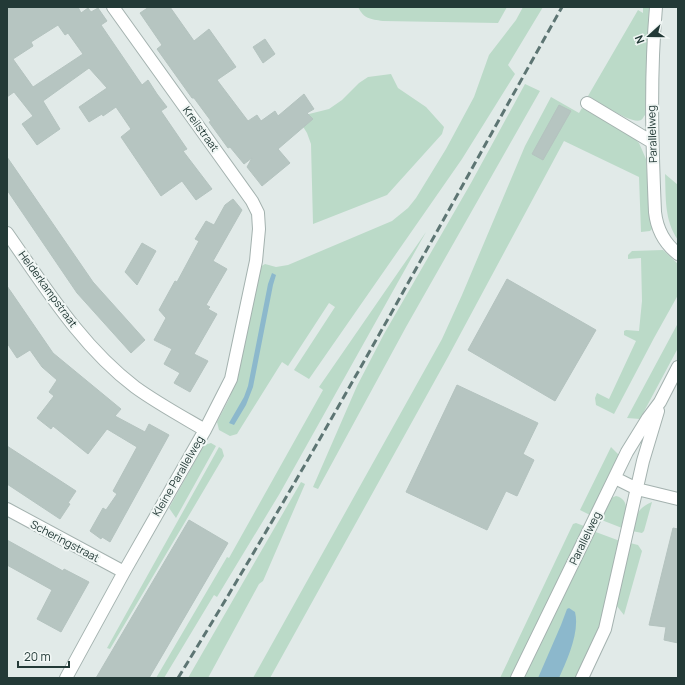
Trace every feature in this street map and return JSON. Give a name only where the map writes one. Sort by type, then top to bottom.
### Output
[{"type":"street","name":"Kreilstraat","points":[[114,7],[252,201],[258,213],[259,229],[256,261]]},
{"type":"street","name":"Parallelweg","points":[[656,7],[652,50],[652,142],[657,225],[667,244],[678,254]]},
{"type":"street","points":[[587,103],[652,142]]},
{"type":"street","name":"Helderkampstraat","points":[[7,233],[66,317],[107,363],[135,387],[166,408],[205,430]]},
{"type":"street","name":"Kleine Parallelweg","points":[[66,678],[124,572],[205,430],[231,379],[256,261]]},
{"type":"street","name":"Parallelweg","points":[[518,678],[591,524],[630,446],[660,402],[678,366]]},
{"type":"street","name":"Parallelweg","points":[[582,678],[605,629],[649,438],[660,402]]},
{"type":"street","points":[[615,478],[637,489],[678,499]]},
{"type":"street","name":"Scheringstraat","points":[[7,509],[124,572]]},
{"type":"green space","points":[[358,7],[507,7],[498,23],[374,20],[365,16]]},
{"type":"green space","points":[[523,7],[543,7],[508,65],[515,74],[462,159],[309,379],[294,370],[335,307],[329,303],[288,366],[282,362],[237,434],[230,436],[219,430],[217,422],[229,399],[238,374],[260,267],[265,264],[276,267],[288,265],[392,221],[408,208],[416,198],[446,149],[474,97],[489,55],[516,20]]},
{"type":"green space","points":[[643,7],[649,7],[645,115],[642,120],[636,121],[614,112],[588,96],[638,10],[643,13]]},
{"type":"green space","points":[[391,74],[398,88],[426,107],[444,127],[442,134],[387,195],[313,224],[311,144],[307,133],[297,117],[329,109],[342,100],[359,83],[368,77]]},
{"type":"green space","points":[[525,84],[540,91],[406,327],[318,489],[313,487],[357,386],[384,334],[471,183]]},
{"type":"green space","points":[[551,97],[579,113],[582,108],[633,137],[639,143],[646,159],[649,210],[652,229],[650,231],[641,232],[639,177],[564,141],[448,357],[270,678],[253,678],[442,339],[525,146]]},
{"type":"green space","points":[[665,174],[678,185],[678,240],[673,232],[668,216]]},
{"type":"green space","points":[[426,232],[280,493],[217,597],[214,595],[164,678],[156,678],[227,557],[229,558],[323,390],[319,387]]},
{"type":"green space","points":[[663,250],[678,264],[678,295],[614,414],[596,405],[595,398],[597,393],[609,399],[636,341],[624,335],[624,331],[639,331],[642,301],[641,258],[628,259],[628,255],[632,251]]},
{"type":"green space","points":[[678,323],[678,348],[640,419],[627,418]]},
{"type":"green space","points":[[211,443],[216,446],[176,518],[169,508],[204,445]]},
{"type":"green space","points":[[219,447],[222,449],[224,456],[110,649],[107,648]]},
{"type":"green space","points":[[611,447],[620,456],[590,515],[580,510]]},
{"type":"green space","points":[[301,482],[305,484],[263,581],[259,584],[208,678],[188,678]]},
{"type":"green space","points":[[616,496],[621,498],[626,505],[626,514],[622,528],[599,519],[611,498]]},
{"type":"green space","points":[[652,502],[644,531],[642,533],[632,531],[640,510]]},
{"type":"green space","points":[[576,523],[584,526],[511,678],[500,678],[573,524]]},
{"type":"green space","points":[[593,531],[620,541],[600,624],[576,678],[523,678]]},
{"type":"green space","points":[[630,543],[638,545],[642,551],[624,615],[616,605]]},
{"type":"water","points":[[272,273],[276,275],[253,387],[246,405],[234,425],[229,423],[244,397],[248,386],[268,284]]},
{"type":"water","points":[[569,608],[575,612],[576,628],[572,646],[559,678],[538,678],[567,609]]},
{"type":"building","points":[[7,7],[78,7],[81,13],[88,8],[91,12],[98,8],[107,21],[101,25],[142,85],[148,80],[167,107],[161,111],[187,149],[183,151],[212,189],[196,200],[182,181],[161,196],[121,137],[131,129],[116,107],[103,116],[102,114],[89,122],[79,107],[107,88],[89,68],[43,101],[60,129],[37,145],[22,124],[33,116],[14,92],[7,97]],"holes":[[[58,25],[65,35],[68,33],[83,54],[33,87],[13,59],[33,46],[31,42]]]},
{"type":"building","points":[[149,7],[170,7],[194,41],[209,29],[236,67],[217,80],[248,121],[257,115],[261,121],[275,111],[278,116],[304,94],[314,109],[307,113],[313,119],[278,149],[290,163],[262,186],[247,167],[252,158],[244,164],[230,147],[228,148],[209,122],[211,121],[194,98],[192,98],[157,49],[162,45],[140,13]]},
{"type":"building","points":[[265,39],[275,54],[263,63],[253,47]]},
{"type":"building","points":[[559,105],[571,111],[543,160],[532,154]]},
{"type":"building","points":[[7,157],[93,282],[145,340],[131,353],[77,293],[7,190]]},
{"type":"building","points":[[233,199],[242,210],[213,261],[227,269],[206,305],[210,307],[208,309],[217,314],[194,354],[208,361],[190,392],[174,383],[180,373],[164,364],[172,349],[154,340],[166,318],[159,310],[175,281],[177,282],[199,241],[195,239],[206,221],[214,225],[225,205]]},
{"type":"building","points":[[142,243],[156,251],[137,285],[125,272]]},
{"type":"building","points":[[507,279],[596,330],[555,401],[468,350]]},
{"type":"building","points":[[7,286],[53,353],[121,409],[115,416],[145,432],[149,424],[169,435],[110,542],[102,537],[101,539],[90,531],[103,508],[106,510],[117,494],[113,491],[137,447],[107,429],[88,454],[53,426],[51,429],[37,418],[54,396],[49,392],[57,380],[42,367],[30,350],[17,358],[7,343]]},
{"type":"building","points":[[457,385],[538,423],[523,454],[534,460],[517,496],[506,491],[487,530],[406,492]]},
{"type":"building","points":[[7,446],[76,491],[68,503],[70,504],[60,519],[7,484]]},
{"type":"building","points":[[189,520],[228,543],[149,678],[96,678]]},
{"type":"building","points":[[673,528],[678,529],[678,643],[664,640],[666,627],[649,625]]},
{"type":"building","points":[[7,540],[63,571],[64,569],[89,582],[61,632],[37,619],[52,590],[7,565]]},
{"type":"railway","points":[[178,678],[326,429],[562,7]]}]
